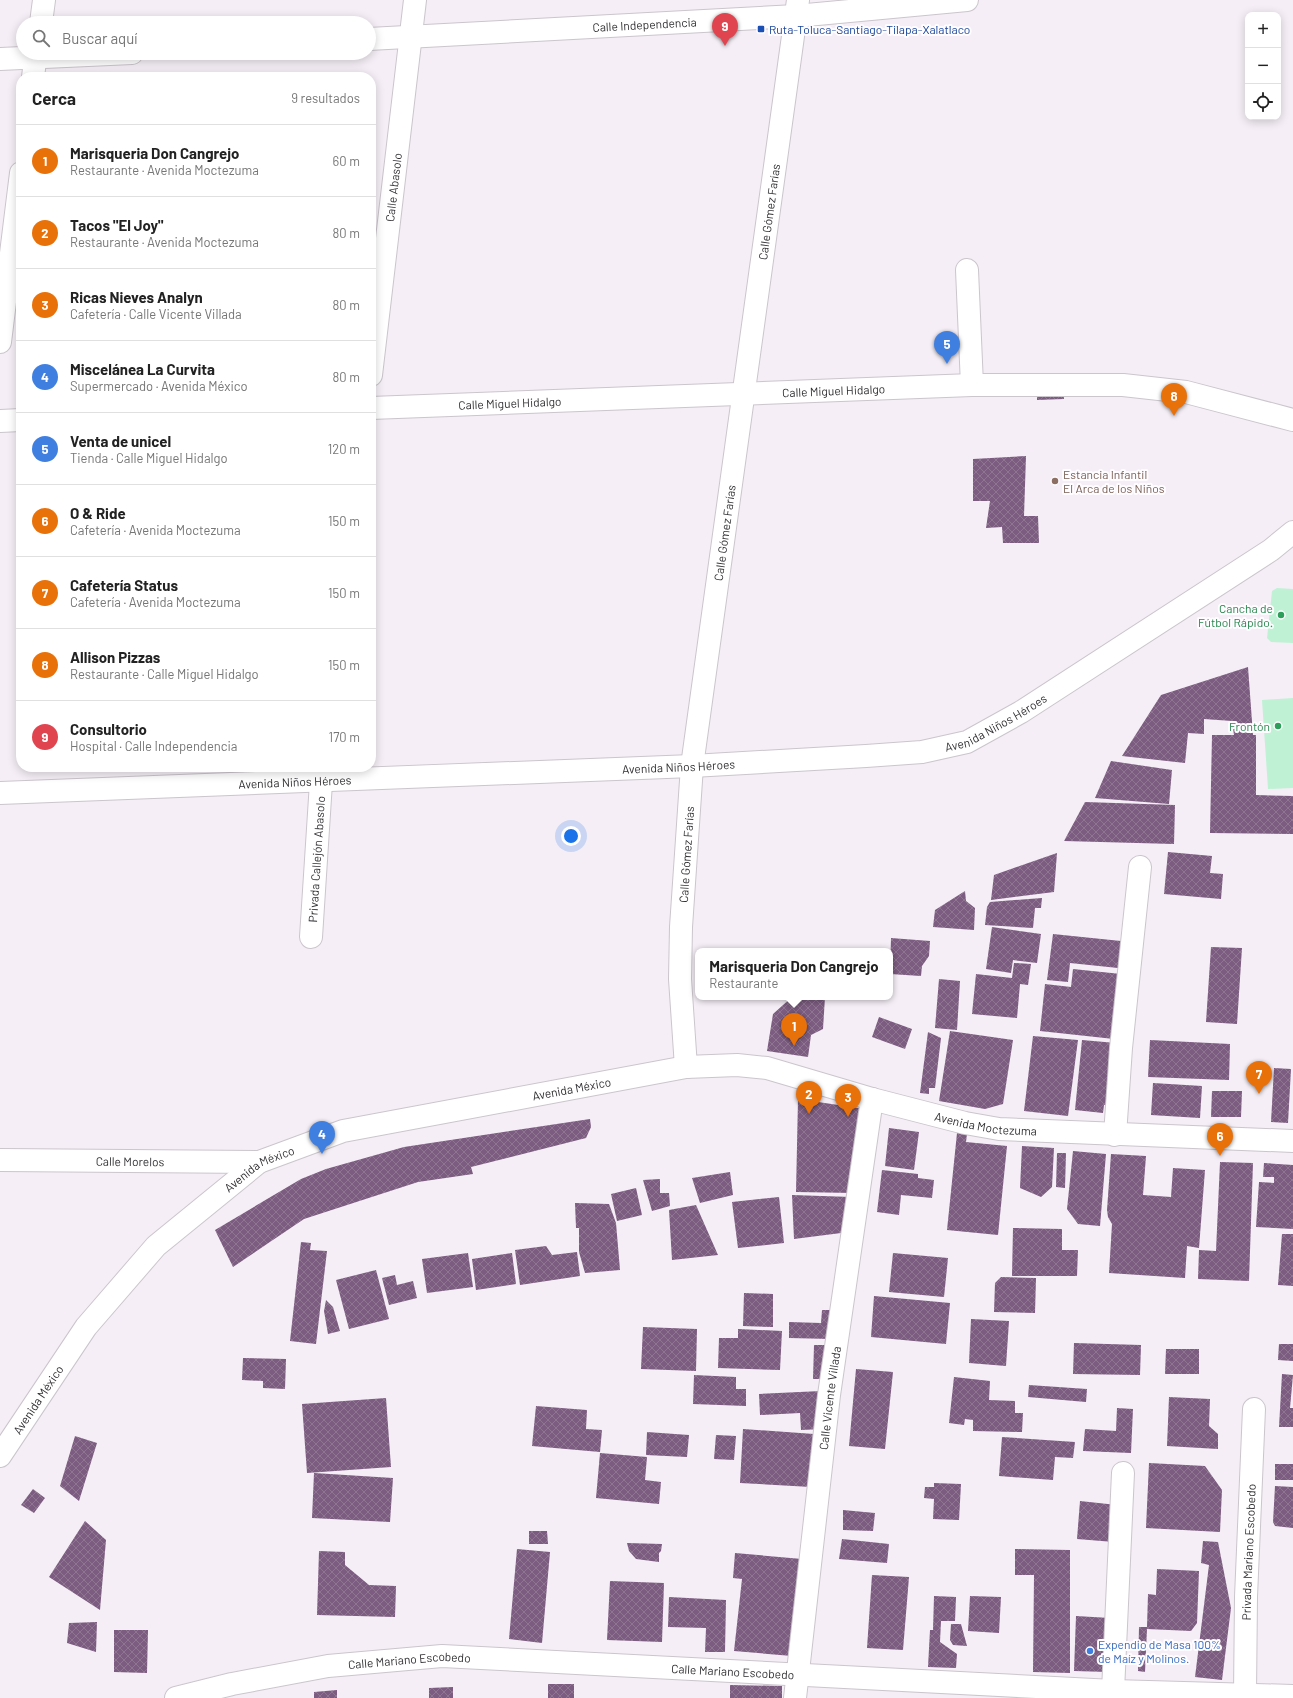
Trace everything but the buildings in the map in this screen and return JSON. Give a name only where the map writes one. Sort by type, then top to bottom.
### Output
[{"type":"street","points":[[42,16],[44,0]]},
{"type":"street","name":"Calle Abasolo","points":[[376,332],[415,0]]},
{"type":"street","name":"Calle Independencia","points":[[376,39],[797,8],[967,0]]},
{"type":"street","name":"Calle Gómez Farías","points":[[686,1068],[680,979],[681,927],[692,766],[797,8]]},
{"type":"street","points":[[0,59],[35,63],[64,60]]},
{"type":"street","points":[[0,342],[16,213]]},
{"type":"street","points":[[967,270],[972,385]]},
{"type":"street","name":"Calle Miguel Hidalgo","points":[[376,408],[972,385],[1123,385],[1186,392],[1293,420]]},
{"type":"street","points":[[0,421],[16,420]]},
{"type":"street","name":"Avenida Niños Héroes","points":[[0,793],[321,774],[692,766],[922,752],[966,742],[1028,707],[1271,550],[1293,532]]},
{"type":"street","name":"Privada Callejón Abasolo","points":[[311,937],[321,774]]},
{"type":"street","points":[[1114,1135],[1121,1048],[1140,867]]},
{"type":"street","name":"Avenida Moctezuma","points":[[686,1068],[737,1065],[767,1068],[872,1099],[999,1130],[1293,1141]]},
{"type":"street","name":"Avenida México","points":[[0,1456],[86,1327],[156,1246],[259,1162],[343,1131],[686,1068]]},
{"type":"street","name":"Calle Vicente Villada","points":[[795,1698],[796,1674],[829,1395],[872,1099]]},
{"type":"street","name":"Calle Morelos","points":[[0,1160],[259,1162]]},
{"type":"street","name":"Privada Mariano Escobedo","points":[[1245,1694],[1246,1597],[1254,1409]]},
{"type":"street","points":[[1113,1691],[1123,1473]]},
{"type":"street","name":"Calle Mariano Escobedo","points":[[176,1698],[232,1684],[328,1666],[442,1656],[1113,1691],[1293,1696]]},
{"type":"green space","name":"Cancha de Fútbol Rápido.","points":[[1277,588],[1293,589],[1293,643],[1271,642],[1267,638],[1272,591]]},
{"type":"green space","name":"Frontón","points":[[1293,698],[1293,788],[1268,789],[1262,700]]},
{"type":"place","name":"Ruta-Toluca-Santiago-Tilapa-Xalatlaco","points":[[761,29]]},
{"type":"place","name":"Consultorio","points":[[725,46]]},
{"type":"place","name":"Venta de unicel","points":[[947,364]]},
{"type":"place","name":"Allison Pizzas","points":[[1174,416]]},
{"type":"place","name":"Estancia Infantil El Arca de los Niños","points":[[1055,481]]},
{"type":"place","name":"Cancha de Fútbol Rápido.","points":[[1281,615]]},
{"type":"place","name":"Frontón","points":[[1278,726]]},
{"type":"place","name":"Marisqueria Don Cangrejo","points":[[794,1046]]},
{"type":"place","name":"Cafetería Status","points":[[1259,1094]]},
{"type":"place","name":"Tacos \"El Joy\"","points":[[809,1114]]},
{"type":"place","name":"Ricas Nieves Analyn","points":[[848,1117]]},
{"type":"place","name":"Miscelánea La Curvita","points":[[322,1154]]},
{"type":"place","name":"O & Ride","points":[[1220,1156]]},
{"type":"place","name":"Expendio de Masa 100% de Maíz y Molinos.","points":[[1090,1651]]}]
